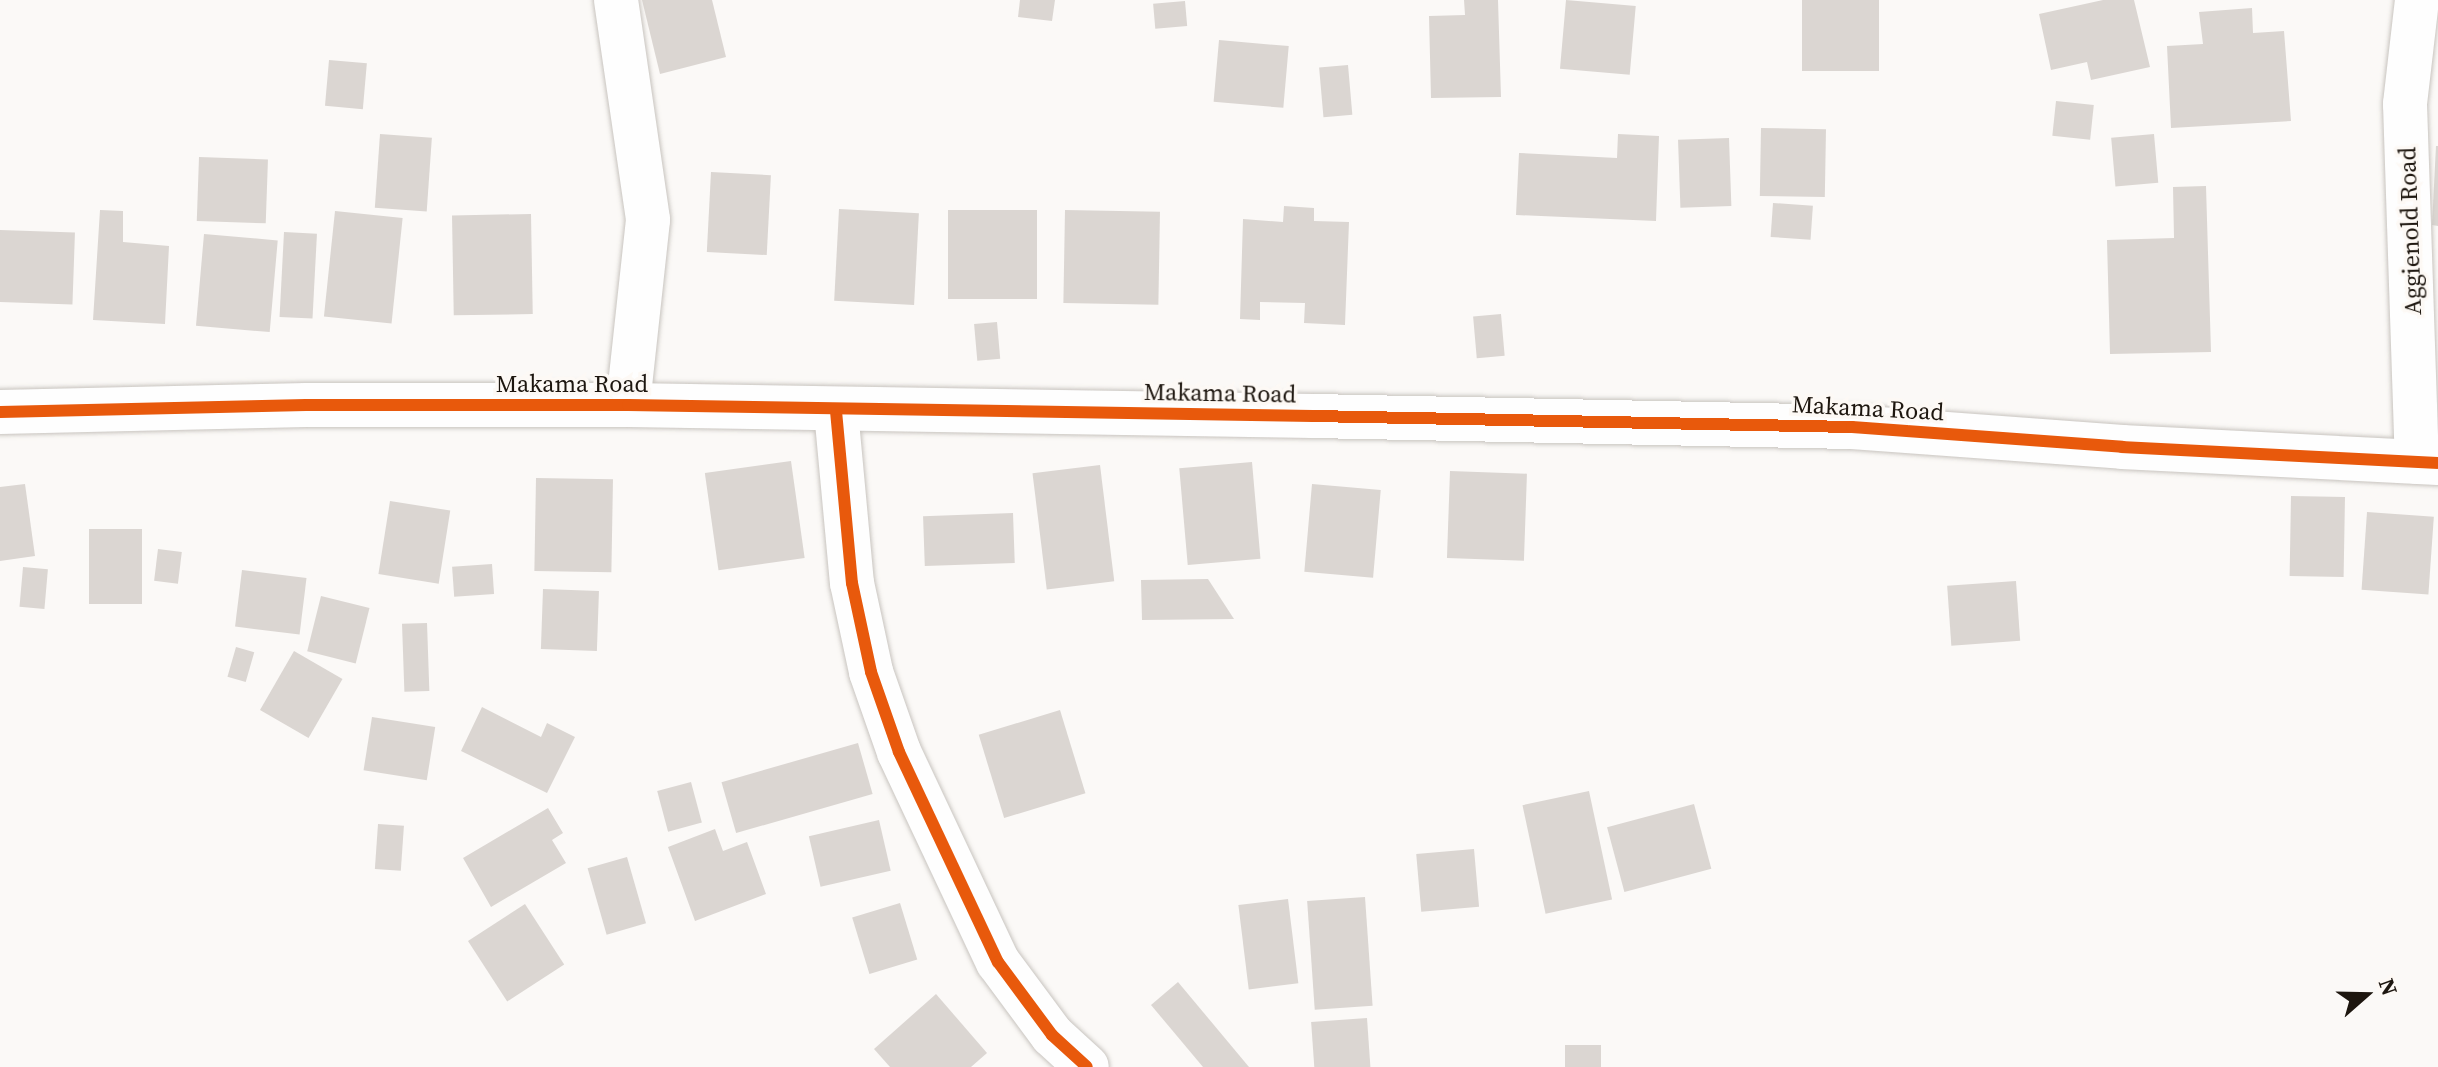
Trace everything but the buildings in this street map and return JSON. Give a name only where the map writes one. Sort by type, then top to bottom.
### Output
[{"type":"street","points":[[616,0],[648,220],[628,405]]},
{"type":"street","name":"Aggienold Road","points":[[2417,0],[2405,104],[2428,462]]},
{"type":"street","name":"Makama Road","points":[[0,412],[306,405],[628,405],[1852,427],[2122,447],[2428,462]]},
{"type":"street","points":[[836,411],[852,583],[871,672],[899,752],[998,962],[1052,1035],[1087,1067]]},
{"type":"cycle path","points":[[0,412],[306,405],[628,405],[1852,427],[2122,447],[2438,463]]},
{"type":"cycle path","points":[[836,411],[852,583],[871,672],[899,752],[998,962],[1052,1035],[1087,1067]]}]
